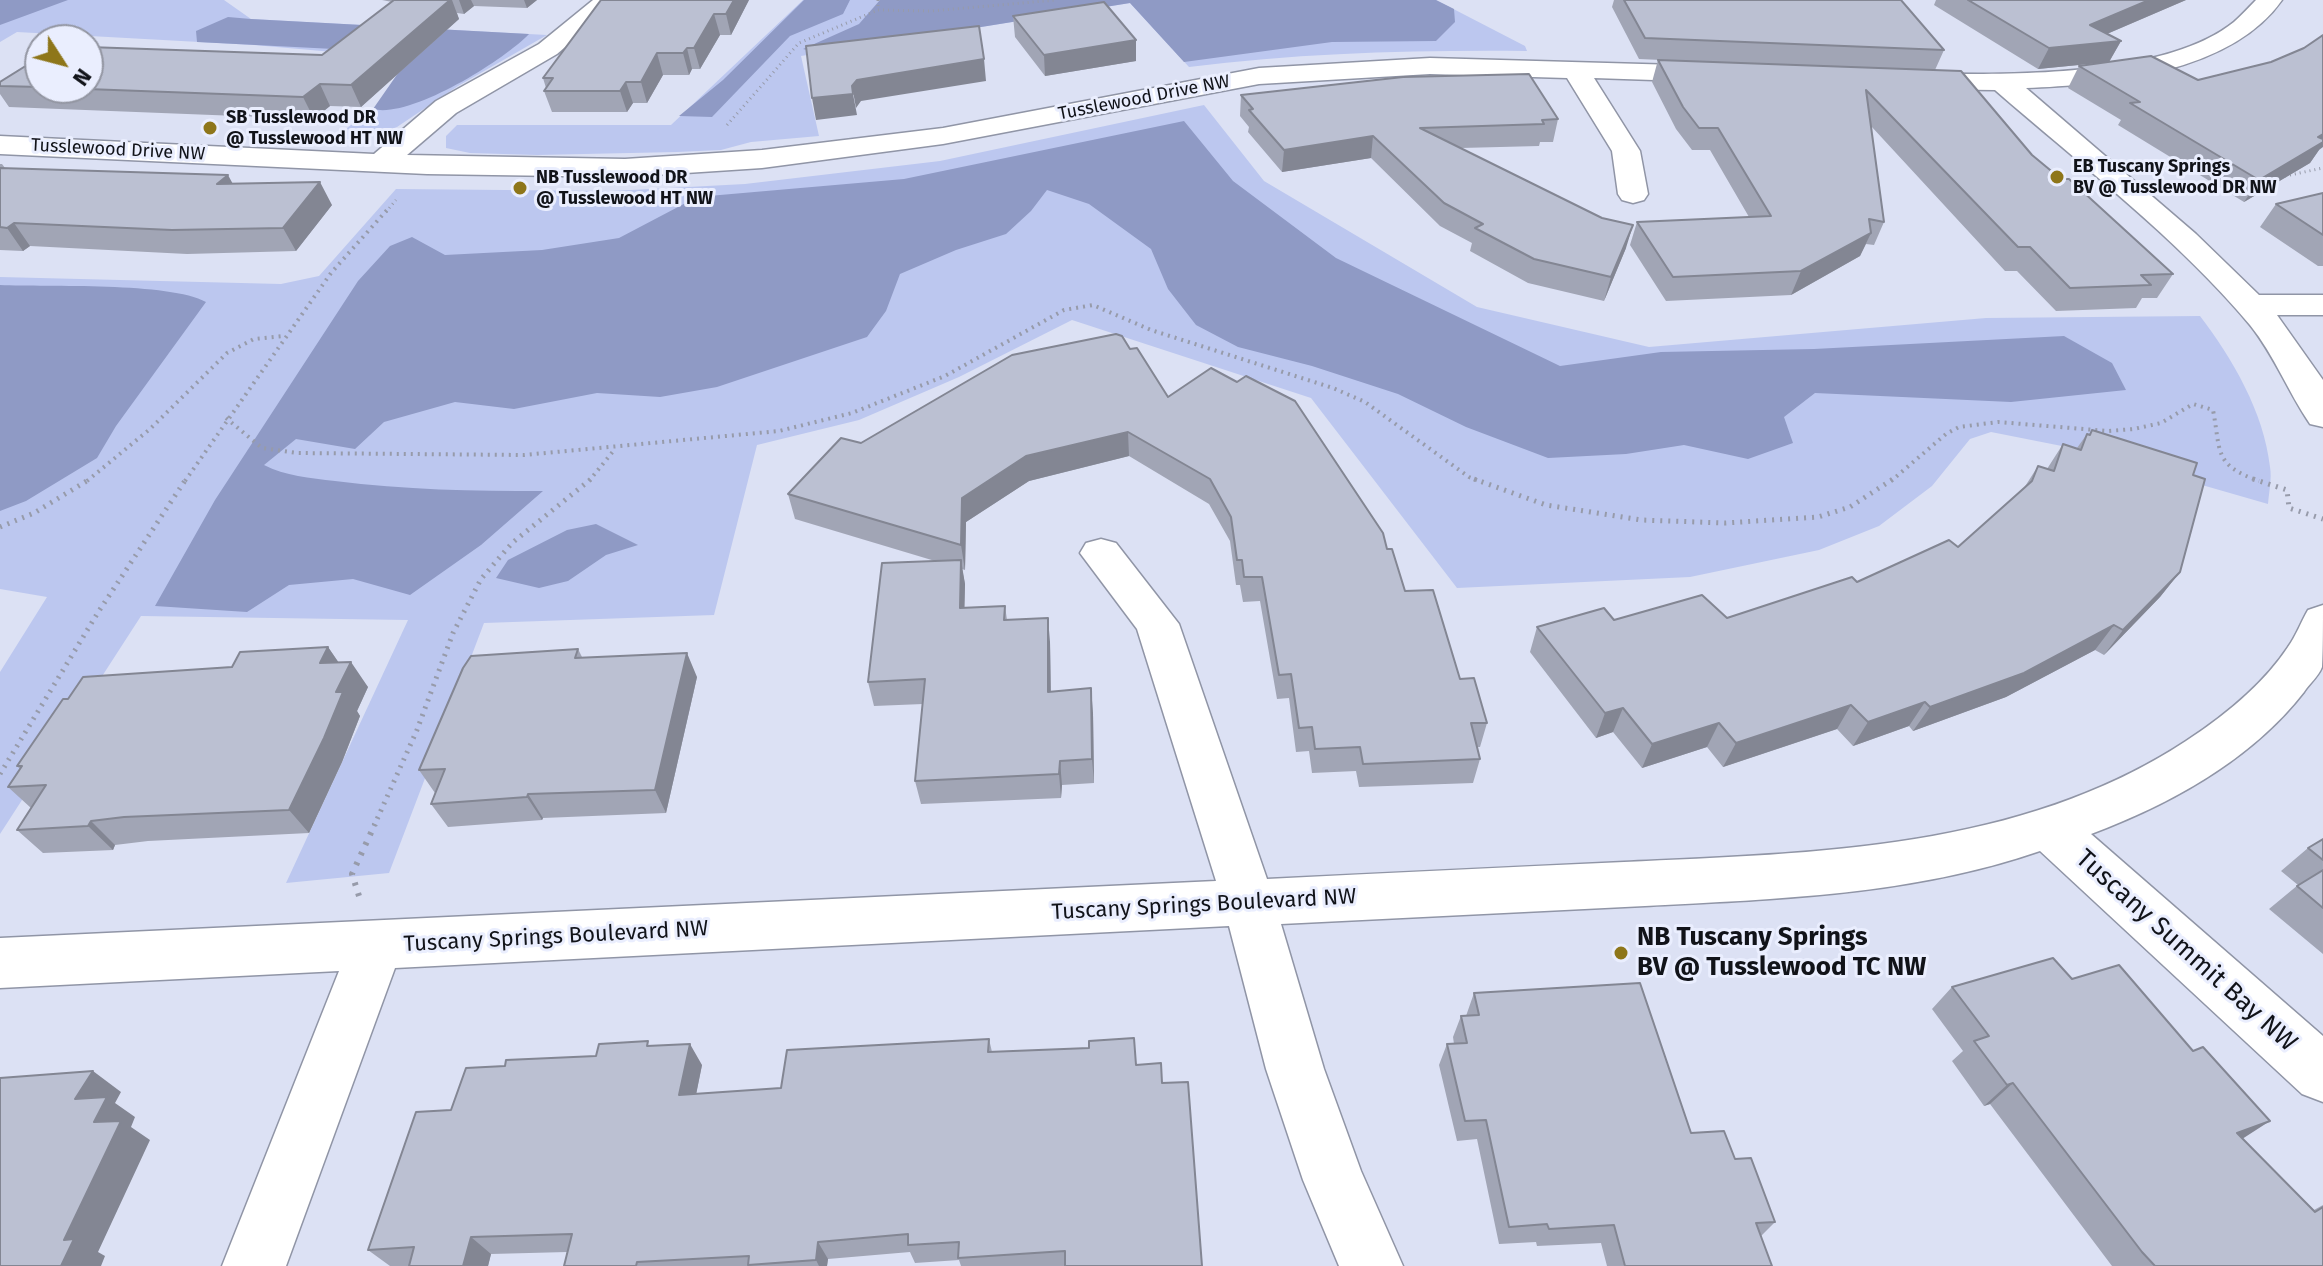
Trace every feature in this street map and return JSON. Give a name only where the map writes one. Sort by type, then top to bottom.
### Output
[{"type":"street","points":[[381,163],[446,107],[548,49],[608,0]]},
{"type":"street","points":[[1885,80],[2002,82],[2117,71],[2201,49],[2236,34],[2258,16],[2270,0]]},
{"type":"street","name":"Tusslewood Drive NW","points":[[0,145],[530,169],[693,165],[821,153],[943,136],[1259,76],[1384,67],[1739,75]]},
{"type":"street","points":[[1575,70],[1626,151],[1633,194]]},
{"type":"street","points":[[2002,82],[2197,249],[2252,305],[2311,389],[2323,416]]},
{"type":"street","points":[[2252,305],[2323,305]]},
{"type":"street","points":[[1101,553],[1157,624],[1249,903],[1295,1069],[1334,1180],[1371,1266]]},
{"type":"street","name":"Tuscany Springs Boulevard NW","points":[[0,963],[1795,876],[1914,862],[2000,844],[2049,828],[2134,795],[2180,770],[2247,723],[2303,659],[2323,621]]},
{"type":"street","name":"Tuscany Summit Bay NW","points":[[2049,828],[2323,1074]]},
{"type":"street","points":[[254,1266],[376,946]]},
{"type":"path","points":[[878,0],[878,10]]},
{"type":"path","points":[[725,127],[799,43],[878,10],[931,11],[1056,0]]},
{"type":"path","points":[[0,774],[97,614],[226,418],[331,273],[427,165]]},
{"type":"path","points":[[2276,178],[2323,168]]},
{"type":"path","points":[[2173,187],[2230,182]]},
{"type":"path","points":[[226,418],[262,448],[297,453],[399,452],[473,456],[616,449],[779,431],[852,413],[945,376],[1064,310],[1093,305],[1151,330],[1333,388],[1365,402],[1469,477],[1546,505],[1641,520],[1725,523],[1818,517],[1850,507],[1880,490],[1946,434],[1959,427],[1998,422],[2095,430],[2134,429],[2161,423],[2193,404],[2213,410],[2220,456],[2228,465],[2243,474],[2287,490],[2289,508],[2323,519]]},
{"type":"path","points":[[0,527],[25,519],[77,491],[116,459],[227,353],[244,341],[262,336],[285,336]]},
{"type":"path","points":[[376,946],[352,874],[409,748],[462,612],[481,577],[505,549],[601,474],[616,449]]},
{"type":"shaded area","points":[[0,0],[224,0],[251,19],[547,35],[458,86],[397,127],[368,137],[330,141],[435,61],[254,45],[104,37],[104,24],[24,24],[24,32],[17,32],[0,42]]},
{"type":"shaded area","points":[[0,0],[68,0],[0,25]]},
{"type":"shaded area","points":[[803,0],[1436,0],[1525,46],[1527,51],[1358,53],[1189,67],[1130,3],[801,56],[819,136],[751,142],[721,150],[677,152],[537,155],[470,153],[446,148],[446,136],[457,125],[671,125]]},
{"type":"shaded area","points":[[804,0],[850,0],[843,14],[790,36],[712,117],[679,116],[723,80]]},
{"type":"shaded area","points":[[880,0],[1436,0],[1454,9],[1455,22],[1436,41],[1332,42],[1184,62],[1130,3],[820,53],[803,49],[859,24]]},
{"type":"shaded area","points":[[228,17],[529,34],[499,59],[455,85],[432,97],[389,110],[373,109],[412,53],[197,42],[196,31]]},
{"type":"shaded area","points":[[1204,105],[1264,181],[1477,307],[1649,347],[1986,318],[2200,316],[2235,368],[2254,406],[2267,446],[2271,471],[2268,504],[2077,449],[1991,432],[1970,439],[1932,486],[1879,526],[1819,550],[1690,577],[1457,588],[1311,398],[1072,320],[959,377],[859,420],[757,445],[714,615],[484,623],[389,873],[286,883],[408,620],[141,616],[0,834],[0,672],[47,597],[0,589],[0,277],[281,284],[319,276],[396,189],[612,191],[745,184],[940,161]]},
{"type":"shaded area","points":[[1184,121],[1233,181],[1336,258],[1560,366],[1661,352],[1814,349],[2064,336],[2112,363],[2126,390],[2011,402],[1815,393],[1784,417],[1793,443],[1748,459],[1684,445],[1626,454],[1548,458],[1466,427],[1398,394],[1312,366],[1238,347],[1196,325],[1168,289],[1151,249],[1089,204],[1047,190],[1031,211],[1006,234],[956,250],[900,274],[886,311],[867,337],[717,387],[660,397],[597,393],[514,409],[455,402],[384,422],[355,449],[296,439],[264,465],[298,476],[361,484],[543,491],[481,545],[410,595],[353,579],[289,585],[247,612],[155,606],[215,500],[358,281],[390,246],[412,237],[445,255],[542,250],[619,238],[697,197],[904,179]]},
{"type":"shaded area","points":[[0,285],[137,288],[165,291],[206,302],[116,426],[97,458],[26,501],[0,511]]},
{"type":"shaded area","points":[[596,524],[638,545],[606,555],[568,581],[539,588],[496,578],[508,560],[567,530]]},
{"type":"building","points":[[394,0],[450,0],[351,85],[320,84],[303,97],[104,90],[104,48],[322,55]]},
{"type":"building","points":[[601,0],[734,0],[726,14],[714,14],[694,48],[687,48],[683,53],[657,53],[641,82],[626,82],[620,91],[544,91],[553,78],[543,78]]},
{"type":"building","points":[[1624,0],[1901,0],[1944,50],[1645,38]]},
{"type":"building","points":[[1968,0],[2149,0],[2090,25],[2121,41],[2049,48]]},
{"type":"building","points":[[1104,2],[1136,40],[1044,55],[1013,16]]},
{"type":"building","points":[[979,26],[984,59],[857,80],[852,86],[853,94],[812,98],[806,46]]},
{"type":"building","points":[[2323,35],[2323,134],[2318,137],[2323,142],[2259,180],[2130,103],[2140,102],[2079,66],[2151,56],[2198,80],[2271,62],[2304,48]]},
{"type":"building","points":[[1658,60],[1961,71],[2032,155],[2061,179],[2069,179],[2173,274],[2141,275],[2151,285],[2070,288],[2030,247],[2018,247],[1866,90],[1884,222],[1869,219],[1871,233],[1801,271],[1673,277],[1637,222],[1771,216],[1718,128],[1699,128],[1683,107]]},
{"type":"building","points":[[24,67],[24,87],[0,86],[0,82]]},
{"type":"building","points":[[1529,74],[1558,119],[1542,120],[1544,124],[1420,128],[1602,218],[1633,225],[1611,277],[1534,259],[1475,228],[1483,224],[1444,203],[1373,136],[1284,150],[1249,110],[1253,109],[1241,95],[1403,77]]},
{"type":"building","points":[[0,168],[228,175],[217,184],[320,182],[283,228],[172,230],[14,223],[7,228],[0,227]]},
{"type":"building","points":[[2323,193],[2323,235],[2276,204]]},
{"type":"building","points":[[1116,334],[1122,336],[1130,349],[1137,348],[1168,397],[1211,368],[1237,382],[1246,376],[1295,401],[1383,533],[1387,549],[1392,549],[1405,591],[1433,590],[1460,679],[1474,678],[1487,723],[1471,723],[1480,759],[1363,764],[1360,747],[1315,749],[1312,727],[1299,728],[1291,674],[1279,675],[1262,577],[1244,577],[1242,560],[1237,560],[1231,517],[1210,479],[1128,432],[1026,456],[962,498],[961,545],[788,494],[841,438],[861,443],[1012,355]]},
{"type":"building","points":[[2092,430],[2197,463],[2193,475],[2205,479],[2180,572],[2123,630],[2114,625],[2024,673],[1930,707],[1925,702],[1868,722],[1851,705],[1736,743],[1719,723],[1652,744],[1623,708],[1605,713],[1537,627],[1604,608],[1614,620],[1702,595],[1727,618],[1852,577],[1857,582],[1949,540],[1958,547],[2032,481],[2038,466],[2054,471],[2063,444],[2081,450],[2087,434],[2090,435]]},
{"type":"building","points":[[961,560],[960,608],[1005,606],[1004,620],[1048,618],[1048,692],[1091,688],[1092,759],[1060,761],[1059,774],[915,781],[925,679],[868,682],[882,563]]},
{"type":"building","points":[[328,647],[320,663],[351,662],[336,692],[343,692],[324,738],[289,810],[124,817],[91,821],[88,826],[17,830],[46,785],[8,787],[22,766],[17,766],[63,699],[68,699],[83,677],[232,667],[240,652]]},
{"type":"building","points":[[578,649],[575,658],[687,653],[655,790],[528,794],[527,797],[431,804],[445,769],[419,770],[471,656]]},
{"type":"building","points":[[2323,839],[2323,860],[2308,848]]},
{"type":"building","points":[[2323,870],[2323,908],[2297,886]]},
{"type":"building","points":[[2053,958],[2072,979],[2119,965],[2193,1051],[2203,1047],[2270,1121],[2237,1133],[2315,1212],[2323,1207],[2323,1266],[2155,1266],[2142,1252],[2013,1083],[2007,1085],[1974,1041],[1989,1036],[1952,987]]},
{"type":"building","points":[[1640,983],[1691,1133],[1724,1131],[1735,1159],[1751,1158],[1775,1222],[1756,1223],[1772,1266],[1625,1266],[1614,1225],[1549,1229],[1547,1224],[1509,1227],[1486,1120],[1465,1121],[1447,1044],[1467,1043],[1461,1016],[1479,1015],[1474,993]]},
{"type":"building","points":[[1134,1038],[1136,1065],[1161,1063],[1162,1083],[1188,1082],[1202,1266],[1065,1266],[1065,1251],[958,1258],[959,1242],[908,1245],[908,1234],[818,1242],[816,1260],[748,1265],[749,1256],[637,1262],[636,1266],[564,1266],[572,1234],[471,1237],[463,1266],[409,1266],[414,1247],[368,1250],[416,1112],[451,1110],[466,1068],[505,1066],[506,1060],[596,1056],[599,1044],[648,1041],[647,1046],[690,1044],[679,1095],[781,1088],[787,1050],[989,1039],[988,1052],[1089,1048],[1089,1041]]},
{"type":"building","points":[[93,1071],[75,1099],[107,1097],[94,1122],[121,1121],[64,1240],[74,1239],[61,1266],[0,1266],[0,1078]]},
{"type":"place","name":"SB Tusslewood DR @ Tusslewood HT NW","points":[[210,128]]},
{"type":"place","name":"EB Tuscany Springs BV @ Tusslewood DR NW","points":[[2057,177]]},
{"type":"place","name":"NB Tusslewood DR @ Tusslewood HT NW","points":[[520,188]]},
{"type":"place","name":"NB Tuscany Springs BV @ Tusslewood TC NW","points":[[1621,953]]}]
